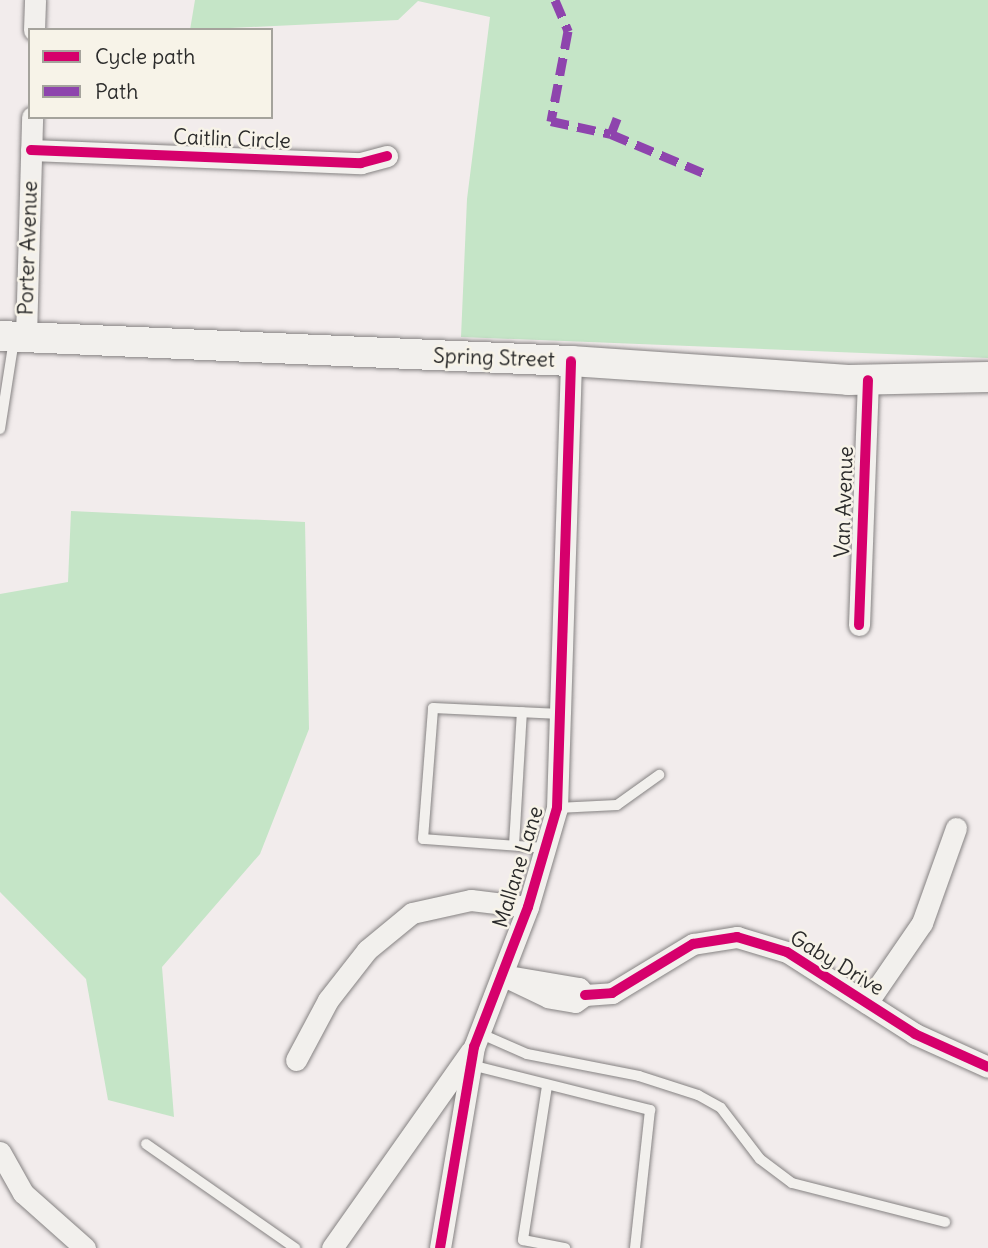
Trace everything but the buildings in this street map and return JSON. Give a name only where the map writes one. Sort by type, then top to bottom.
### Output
[{"type":"main road","name":"Spring Street","points":[[13,337],[570,361],[869,380],[988,377]]},
{"type":"street","points":[[34,28],[35,0]]},
{"type":"street","name":"Porter Avenue","points":[[13,337],[32,119]]},
{"type":"street","name":"Caitlin Circle","points":[[31,149],[361,163],[387,156]]},
{"type":"street","name":"Mallane Lane","points":[[440,1248],[475,1048],[528,907],[557,808],[570,361]]},
{"type":"street","name":"Van Avenue","points":[[859,625],[869,380]]},
{"type":"street","points":[[867,1003],[922,923],[956,828]]},
{"type":"street","points":[[296,1060],[336,990],[368,950],[412,913],[471,900],[528,907]]},
{"type":"street","name":"Gaby Drive","points":[[502,975],[548,997],[575,1002],[585,995],[612,993],[693,944],[737,937],[787,952],[867,1003],[988,1067]]},
{"type":"street","name":"Mallane Lane","points":[[332,1248],[475,1048]]},
{"type":"street","points":[[0,1152],[23,1193],[85,1248]]},
{"type":"lane","points":[[0,429],[13,337]]},
{"type":"lane","points":[[546,848],[423,839],[433,708],[561,714]]},
{"type":"lane","points":[[514,845],[522,712]]},
{"type":"lane","points":[[557,808],[617,805],[659,775]]},
{"type":"lane","points":[[475,1048],[547,1086],[650,1110],[635,1248]]},
{"type":"lane","points":[[475,1048],[527,1054],[639,1076],[698,1095],[721,1108],[760,1159],[792,1183],[945,1222]]},
{"type":"lane","points":[[547,1086],[523,1240],[565,1248]]},
{"type":"lane","points":[[146,1144],[295,1248]]},
{"type":"green space","points":[[195,0],[988,0],[988,358],[461,337],[467,199],[490,17],[418,1],[398,20],[190,28]]},
{"type":"green space","points":[[71,511],[305,522],[309,729],[260,854],[162,967],[174,1117],[108,1100],[86,979],[0,892],[0,594],[68,582]]},
{"type":"marked path","points":[[555,0],[568,31],[551,121],[611,134],[704,173]]},
{"type":"marked path","points":[[611,134],[617,118]]},
{"type":"cycle path","points":[[31,150],[361,163],[387,156]]},
{"type":"cycle path","points":[[440,1248],[474,1047],[528,907],[557,808],[571,361]]},
{"type":"cycle path","points":[[859,625],[868,380]]},
{"type":"cycle path","points":[[585,995],[612,993],[693,944],[737,937],[787,952],[915,1034],[988,1067]]}]
